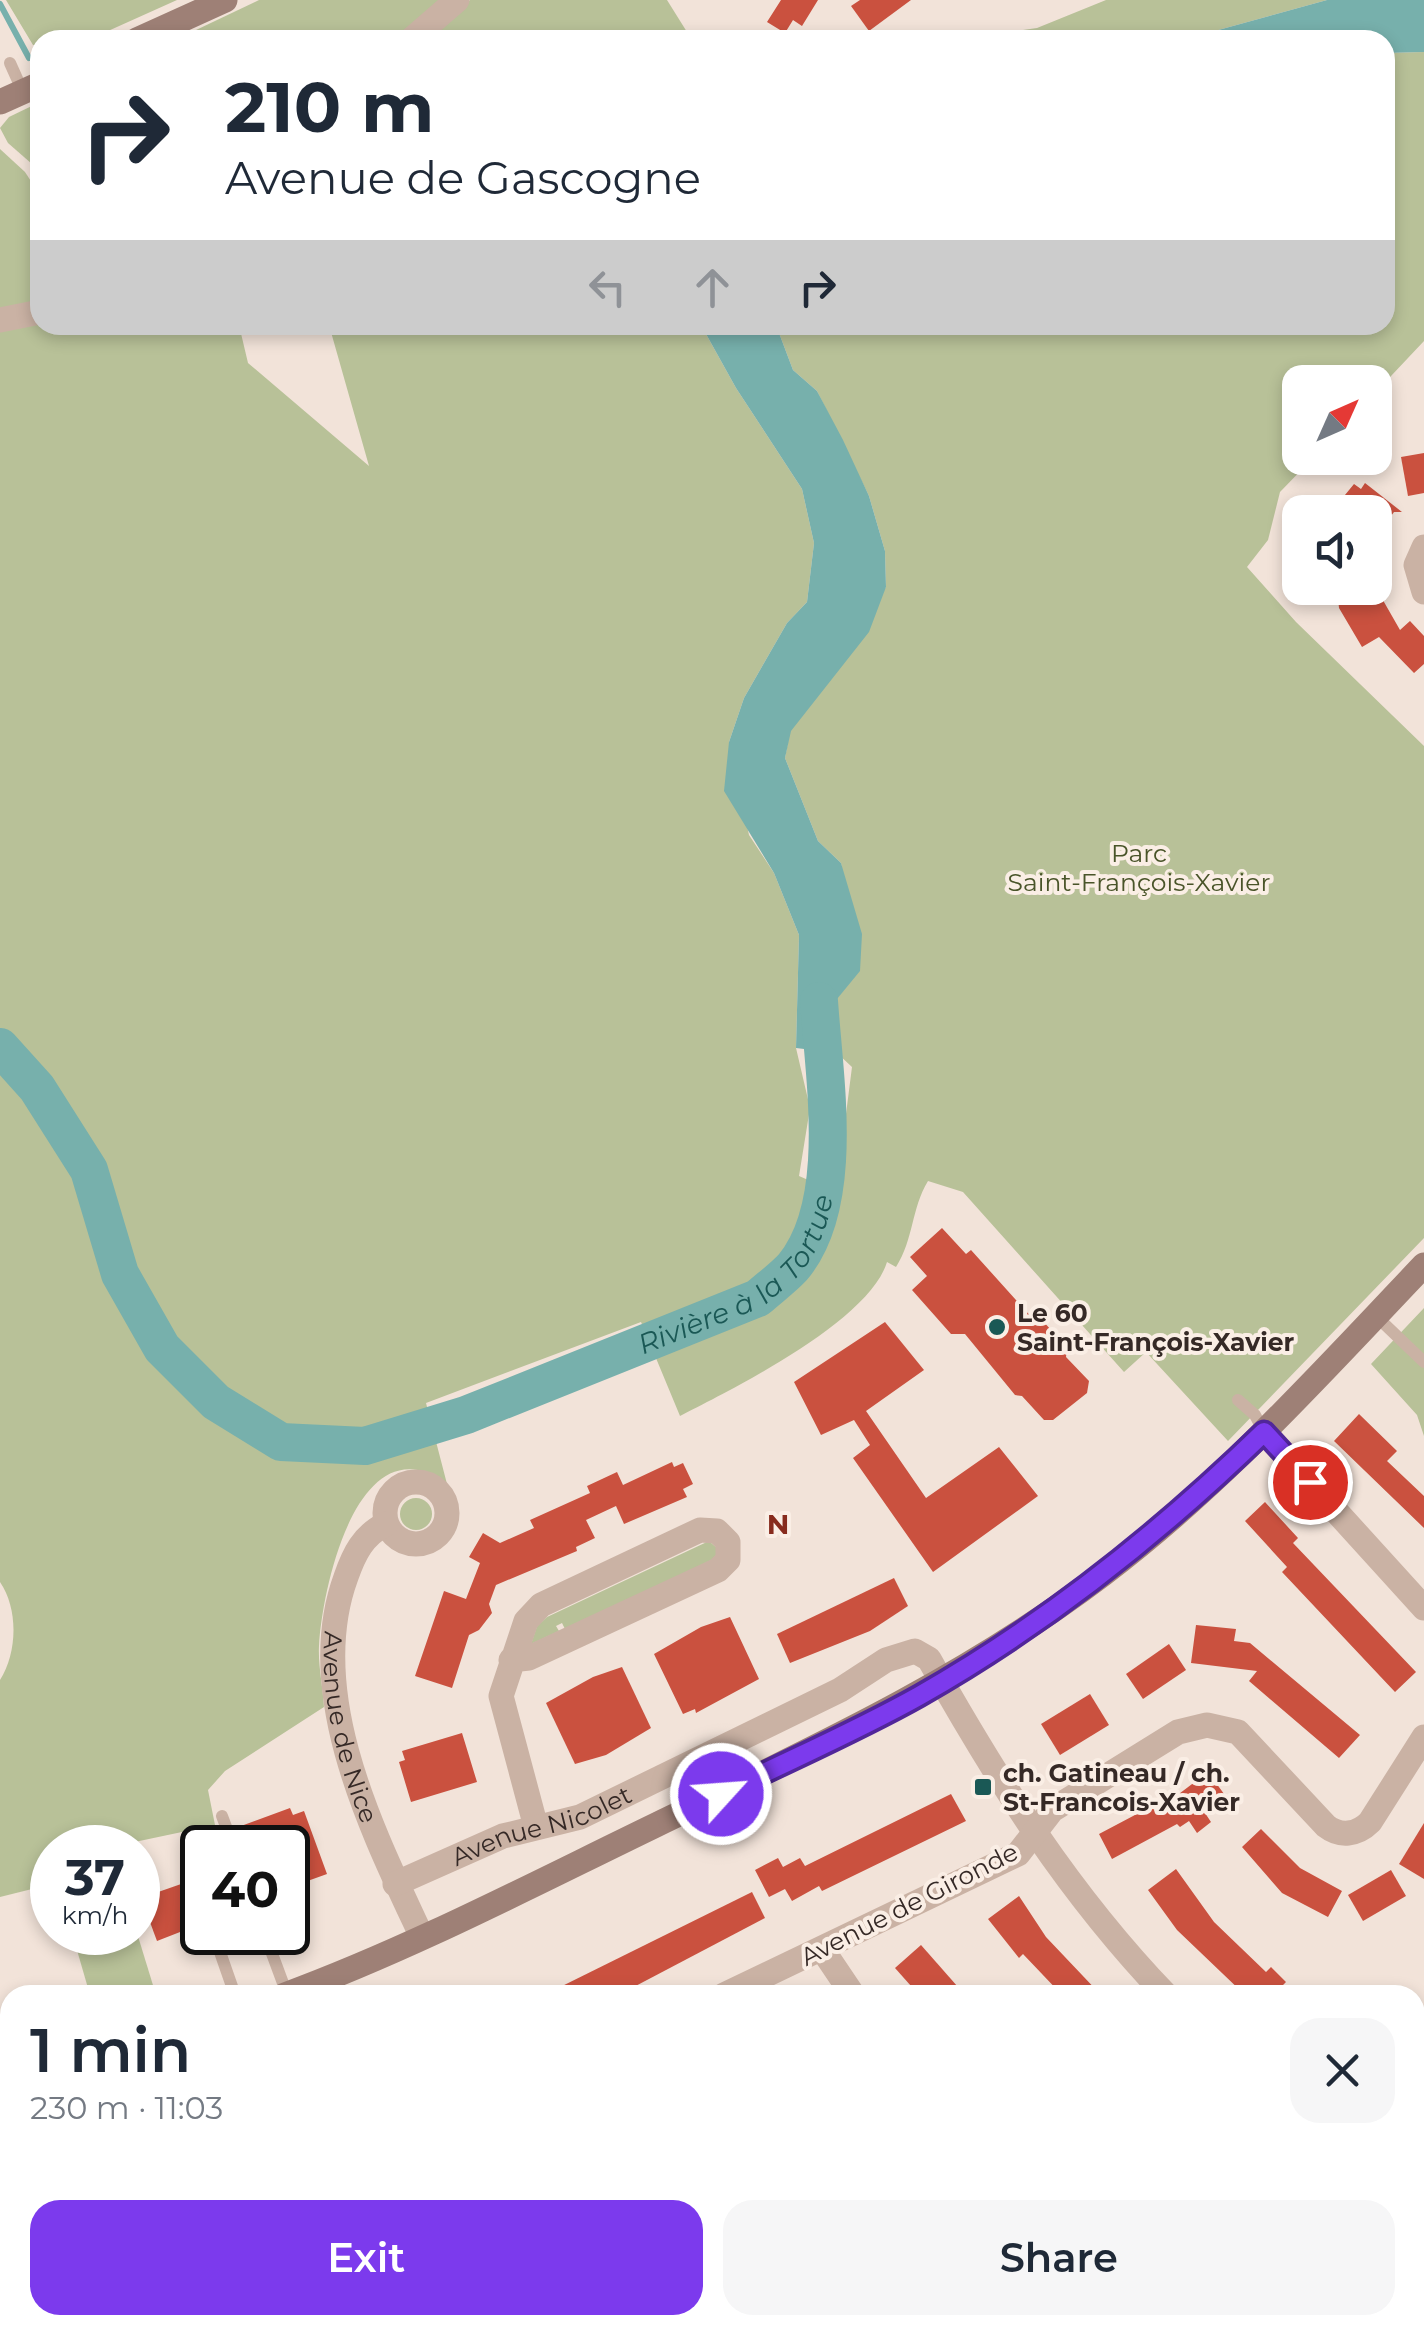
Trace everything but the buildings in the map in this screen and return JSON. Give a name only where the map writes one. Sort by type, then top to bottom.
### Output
[{"type":"street","points":[[159,30],[225,0]]},
{"type":"street","points":[[422,30],[457,0]]},
{"type":"street","points":[[0,320],[30,314]]},
{"type":"street","points":[[1424,547],[1416,565],[1424,592]]},
{"type":"street","points":[[309,1985],[422,1937],[942,1682],[1104,1573],[1168,1522],[1264,1432],[1424,1265]]},
{"type":"street","points":[[1264,1432],[1424,1608]]},
{"type":"street","name":"Avenue de Nice","points":[[386,1524],[364,1540],[346,1576],[334,1625],[332,1664],[336,1702],[360,1790],[396,1884],[422,1937]]},
{"type":"street","points":[[511,1660],[529,1658],[718,1570],[729,1556],[726,1539],[717,1531],[700,1530],[541,1605],[526,1620],[511,1660],[502,1704],[536,1827]]},
{"type":"street","name":"Avenue Nicolet","points":[[396,1884],[488,1842],[580,1817],[830,1695],[898,1654],[915,1651],[926,1656],[942,1682]]},
{"type":"street","points":[[942,1682],[1034,1833],[1097,1918],[1157,1985]]},
{"type":"street","name":"Avenue de Gironde","points":[[745,1985],[1018,1854],[1052,1810],[1178,1732],[1206,1724],[1229,1728],[1248,1740],[1332,1831],[1357,1831],[1375,1816],[1424,1736]]},
{"type":"street","points":[[822,1949],[846,1985]]},
{"type":"lane","points":[[10,63],[21,93]]},
{"type":"lane","points":[[1376,1316],[1424,1362]]},
{"type":"lane","points":[[1238,1400],[1255,1415],[1264,1432]]},
{"type":"lane","points":[[222,1816],[225,1825]]},
{"type":"lane","points":[[222,1955],[233,1985]]},
{"type":"lane","points":[[272,1955],[283,1985]]},
{"type":"green space","points":[[6,0],[177,0],[110,30],[30,30],[30,40]]},
{"type":"green space","points":[[259,0],[445,0],[411,30],[196,30]]},
{"type":"green space","points":[[470,0],[667,0],[686,30],[436,30]]},
{"type":"green space","points":[[1106,0],[1327,0],[1218,30],[1023,30]]},
{"type":"green space","name":"Parc Saint-François-Xavier","points":[[1424,52],[1424,341],[1392,375],[1392,365],[1282,365],[1282,475],[1296,475],[1280,492],[1268,540],[1247,567],[1296,622],[1424,746],[1424,1238],[1228,1441],[1146,1352],[1124,1372],[963,1192],[928,1181],[896,1267],[887,1262],[855,1307],[797,1351],[680,1416],[641,1322],[426,1403],[447,1484],[416,1470],[390,1474],[369,1491],[351,1518],[338,1552],[322,1619],[319,1654],[324,1707],[225,1771],[208,1790],[215,1825],[180,1825],[180,1832],[160,1837],[160,1825],[30,1825],[30,1890],[0,1897],[0,1680],[10,1657],[13,1618],[0,1582],[0,330],[30,324],[30,335],[241,335],[248,363],[369,466],[332,335],[707,335],[802,489],[814,543],[807,602],[787,623],[744,698],[729,742],[749,835],[774,873],[799,935],[796,1048],[810,1108],[799,1176],[836,1192],[852,1067],[837,1053],[837,998],[859,971],[841,863],[818,841],[785,758],[790,731],[886,587],[885,551],[869,496],[817,391],[793,370],[780,335],[1395,335],[1395,53]]},
{"type":"green space","points":[[30,107],[30,162],[8,143],[0,128],[9,117]]},
{"type":"green space","points":[[0,149],[30,180],[30,303],[0,311]]},
{"type":"green space","points":[[1424,1308],[1424,1436],[1417,1415],[1371,1364]]},
{"type":"green space","points":[[416,1498],[427,1503],[432,1514],[427,1525],[416,1530],[405,1525],[400,1514],[405,1503]]},
{"type":"green space","points":[[709,1541],[718,1549],[716,1558],[565,1629],[562,1623],[556,1626],[559,1631],[531,1644],[537,1626],[547,1617]]},
{"type":"green space","points":[[78,1955],[144,1955],[153,1985],[87,1985]]},
{"type":"water","points":[[1327,0],[1424,0],[1424,52],[1395,53],[1395,30],[1218,30]]},
{"type":"water","points":[[707,335],[780,335],[793,370],[817,391],[843,440],[869,496],[885,551],[886,587],[869,632],[791,731],[785,758],[818,841],[841,863],[862,934],[860,971],[837,999],[837,1053],[796,1048],[799,935],[774,873],[724,791],[729,742],[744,698],[787,623],[807,602],[814,543],[802,489]]},
{"type":"waterway","points":[[0,4],[29,58]]},
{"type":"waterway","name":"Rivière à la Tortue","points":[[0,1047],[37,1088],[89,1170],[120,1274],[162,1348],[216,1402],[281,1442],[365,1446],[466,1415],[758,1298],[789,1271],[810,1240],[826,1175],[827,1102],[819,1001]]},
{"type":"place","name":"Le 60 Saint-François-Xavier","points":[[997,1327]]},
{"type":"place","name":"ch. Gatineau / ch. St-Francois-Xavier","points":[[983,1787]]},
{"type":"district","name":"N","points":[[778,1524]]},
{"type":"route","points":[[721,1794],[918,1697],[1051,1612],[1168,1522],[1264,1432],[1310,1482]]}]
